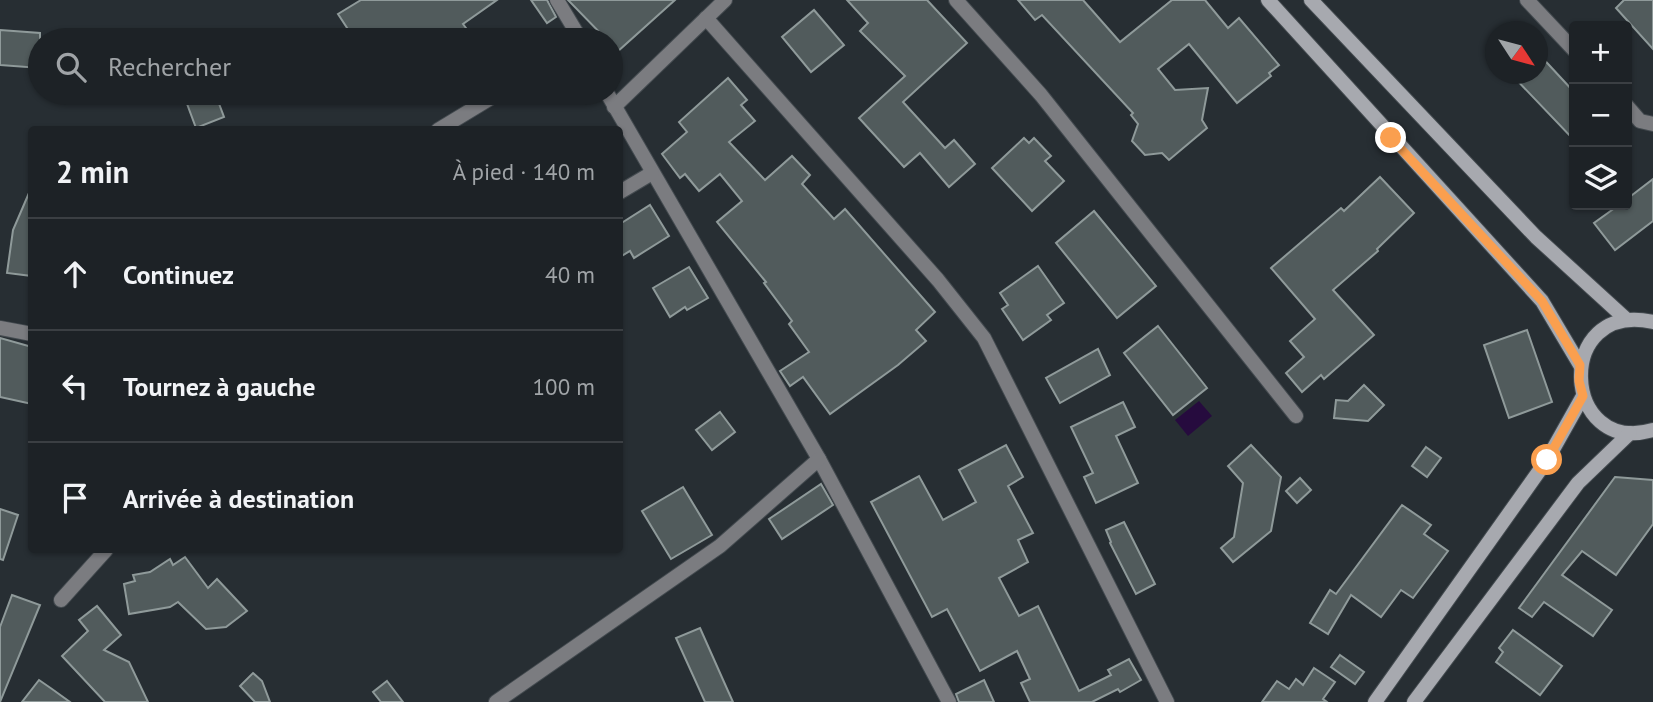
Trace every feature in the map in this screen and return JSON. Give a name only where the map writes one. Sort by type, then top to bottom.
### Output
[{"type":"main road","points":[[1268,0],[1542,301],[1580,365]]},
{"type":"main road","points":[[1311,0],[1536,237],[1627,320]]},
{"type":"main road","points":[[1652,431],[1630,433],[1601,421],[1590,410],[1579,381],[1580,365],[1586,349],[1597,335],[1610,325],[1627,320],[1653,322]]},
{"type":"main road","points":[[1375,702],[1547,460],[1583,396]]},
{"type":"main road","points":[[1414,702],[1578,483],[1630,433]]},
{"type":"street","points":[[557,0],[574,28]]},
{"type":"street","points":[[623,98],[725,0]]},
{"type":"street","points":[[956,0],[1041,95],[1296,416]]},
{"type":"street","points":[[1527,0],[1569,45]]},
{"type":"street","points":[[706,18],[938,280],[984,338],[1167,702]]},
{"type":"street","points":[[445,126],[480,105]]},
{"type":"street","points":[[614,107],[820,459],[949,702]]},
{"type":"street","points":[[1632,112],[1640,121],[1653,124]]},
{"type":"street","points":[[623,190],[652,173]]},
{"type":"street","points":[[0,328],[28,333]]},
{"type":"street","points":[[496,702],[720,546],[820,459]]},
{"type":"street","points":[[61,600],[103,553]]},
{"type":"shaded area","points":[[1199,401],[1212,416],[1188,436],[1175,420]]},
{"type":"building","points":[[361,0],[497,0],[463,24],[466,28],[347,28],[338,14]]},
{"type":"building","points":[[531,0],[547,0],[556,17],[547,23]]},
{"type":"building","points":[[568,0],[675,0],[623,47],[623,28],[595,28]]},
{"type":"building","points":[[847,0],[927,0],[967,43],[903,102],[945,148],[954,140],[975,164],[949,187],[920,153],[904,167],[859,118],[905,76],[860,31],[868,23]]},
{"type":"building","points":[[1018,0],[1083,0],[1120,42],[1172,0],[1205,0],[1228,28],[1239,18],[1279,65],[1269,73],[1271,76],[1237,103],[1189,44],[1158,69],[1175,90],[1208,88],[1202,120],[1207,128],[1169,160],[1162,153],[1145,155],[1132,141],[1138,124],[1131,115],[1133,113],[1042,15],[1035,20]]},
{"type":"building","points":[[1624,0],[1653,0],[1653,49],[1632,26],[1632,21],[1628,21],[1616,8]]},
{"type":"building","points":[[814,10],[844,45],[811,72],[782,37]]},
{"type":"building","points":[[0,30],[28,32],[28,67],[0,65]]},
{"type":"building","points":[[1548,64],[1569,87],[1569,135],[1521,84],[1548,84]]},
{"type":"building","points":[[728,78],[747,100],[741,105],[755,121],[729,142],[765,180],[792,156],[810,175],[802,184],[834,219],[845,209],[935,312],[916,330],[926,341],[898,365],[830,414],[803,377],[790,386],[780,371],[809,352],[789,324],[792,321],[764,283],[766,282],[717,222],[742,201],[720,174],[699,191],[685,174],[680,178],[662,154],[687,132],[679,122]]},
{"type":"building","points":[[187,105],[220,105],[224,117],[195,126]]},
{"type":"building","points":[[1024,138],[1029,143],[1034,138],[1051,156],[1045,161],[1064,181],[1032,211],[992,168]]},
{"type":"building","points":[[1380,177],[1414,213],[1377,249],[1378,251],[1333,290],[1374,335],[1324,379],[1321,375],[1302,392],[1286,373],[1304,357],[1290,341],[1315,319],[1271,268],[1341,208],[1344,211]]},
{"type":"building","points":[[1653,179],[1653,221],[1615,250],[1594,223],[1612,210],[1632,210],[1632,195]]},
{"type":"building","points":[[28,195],[28,276],[7,273],[13,230]]},
{"type":"building","points":[[650,205],[669,236],[634,258],[630,251],[623,255],[623,222]]},
{"type":"building","points":[[1094,211],[1156,286],[1117,318],[1056,243]]},
{"type":"building","points":[[1038,266],[1064,303],[1047,315],[1051,320],[1023,340],[1002,309],[1008,305],[1000,293]]},
{"type":"building","points":[[689,267],[708,298],[687,310],[685,307],[670,317],[653,288]]},
{"type":"building","points":[[1158,326],[1207,388],[1173,415],[1124,353]]},
{"type":"building","points":[[1527,330],[1552,402],[1509,418],[1484,345]]},
{"type":"building","points":[[0,338],[28,346],[28,403],[0,397]]},
{"type":"building","points":[[1098,349],[1110,375],[1060,403],[1046,378]]},
{"type":"building","points":[[1364,385],[1384,405],[1368,421],[1334,418],[1336,400],[1348,401]]},
{"type":"building","points":[[1123,402],[1135,427],[1116,436],[1138,483],[1096,503],[1084,477],[1093,473],[1071,427]]},
{"type":"building","points":[[720,412],[735,432],[712,450],[696,430]]},
{"type":"building","points":[[1006,445],[1023,477],[1008,486],[1033,533],[1018,540],[1028,562],[999,578],[1019,616],[1038,606],[1079,691],[1111,675],[1108,670],[1129,659],[1141,680],[1120,692],[1118,689],[1092,702],[1030,702],[1021,683],[1030,679],[1017,651],[980,671],[947,609],[932,617],[871,502],[919,476],[943,520],[976,502],[959,470]]},
{"type":"building","points":[[1251,445],[1281,477],[1271,531],[1233,562],[1221,548],[1234,537],[1243,483],[1228,466]]},
{"type":"building","points":[[1426,447],[1441,458],[1427,477],[1412,466]]},
{"type":"building","points":[[1615,477],[1653,480],[1653,524],[1616,575],[1582,551],[1562,575],[1612,610],[1593,636],[1544,602],[1532,617],[1519,608]]},
{"type":"building","points":[[1300,478],[1311,490],[1297,503],[1286,491]]},
{"type":"building","points":[[821,484],[833,505],[782,539],[769,519]]},
{"type":"building","points":[[683,487],[712,535],[671,559],[642,511]]},
{"type":"building","points":[[1402,505],[1431,525],[1424,534],[1448,551],[1413,598],[1401,590],[1381,617],[1351,595],[1328,634],[1310,623],[1330,590],[1336,594]]},
{"type":"building","points":[[0,509],[18,515],[3,560],[0,559]]},
{"type":"building","points":[[1124,522],[1155,584],[1136,594],[1106,530]]},
{"type":"building","points":[[185,557],[208,588],[217,579],[247,611],[226,627],[206,629],[178,602],[170,607],[129,614],[124,584],[135,581],[133,575],[150,572],[170,559],[173,565]]},
{"type":"building","points":[[12,595],[40,605],[0,702],[0,627]]},
{"type":"building","points":[[97,606],[121,635],[104,650],[129,662],[148,702],[105,702],[62,656],[88,631],[79,620]]},
{"type":"building","points":[[700,628],[733,702],[705,702],[676,638]]},
{"type":"building","points":[[1513,630],[1562,666],[1540,695],[1496,662],[1503,652],[1499,648]]},
{"type":"building","points":[[1340,655],[1364,672],[1355,684],[1331,667]]},
{"type":"building","points":[[1314,668],[1335,682],[1323,699],[1327,702],[1262,702],[1277,681],[1289,689],[1296,679],[1303,685]]},
{"type":"building","points":[[253,673],[262,681],[270,702],[255,702],[240,686]]},
{"type":"building","points":[[39,680],[52,689],[70,702],[22,702]]},
{"type":"building","points":[[984,680],[994,702],[959,702],[956,694]]},
{"type":"building","points":[[387,681],[403,702],[381,702],[373,692]]},
{"type":"route","points":[[1391,138],[1542,301],[1580,365],[1579,381],[1583,396],[1547,460]]}]
